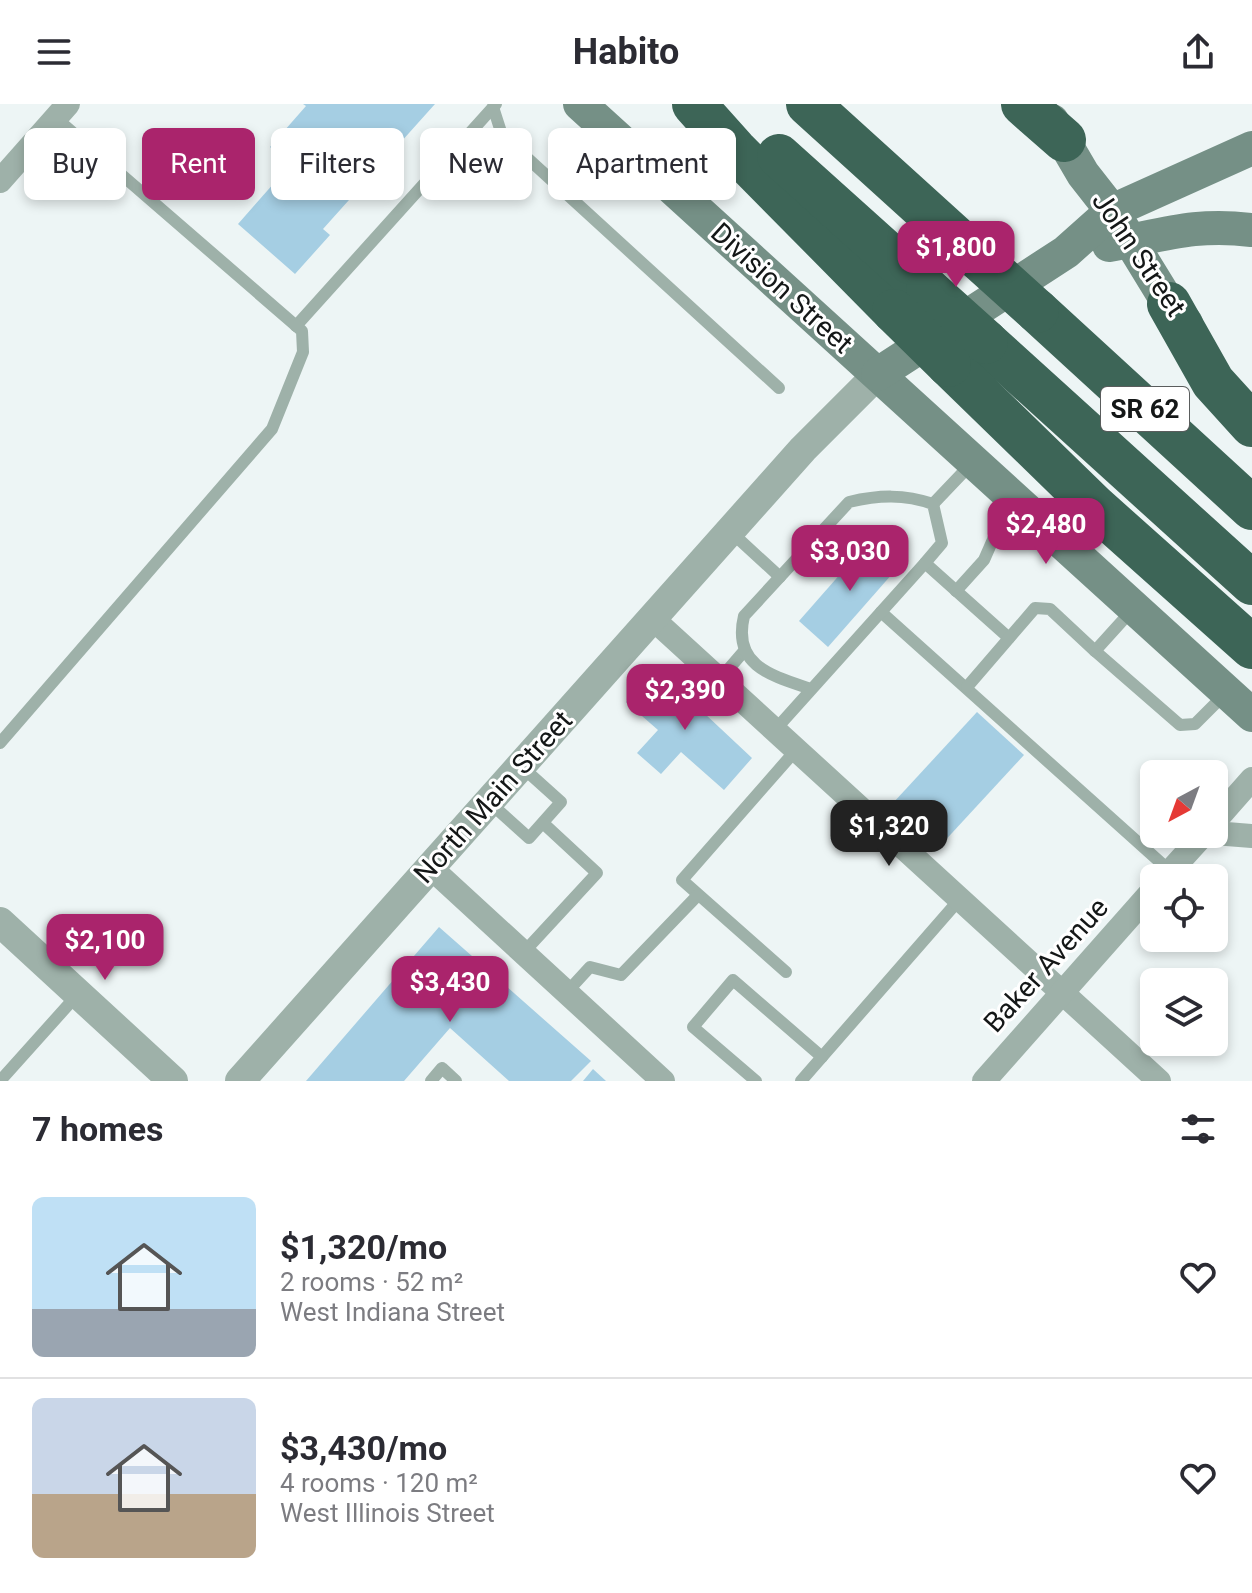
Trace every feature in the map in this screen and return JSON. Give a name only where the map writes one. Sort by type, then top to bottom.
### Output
[{"type":"highway","points":[[694,104],[735,150],[911,300],[949,365],[1095,507],[1252,647]]},
{"type":"highway","name":"SR 62","points":[[721,104],[911,300],[986,342],[1252,583]]},
{"type":"highway","name":"SR 62","points":[[808,104],[1252,508]]},
{"type":"highway","points":[[1023,104],[1064,140]]},
{"type":"highway","points":[[1169,304],[1213,382],[1252,425]]},
{"type":"main road","name":"Division Street","points":[[580,104],[1252,715]]},
{"type":"main road","name":"John Street","points":[[1041,104],[1169,304],[1229,373],[1252,393]]},
{"type":"main road","points":[[878,374],[1066,252],[1112,211],[1252,148]]},
{"type":"main road","points":[[1066,252],[1131,241],[1161,231],[1196,227],[1252,230]]},
{"type":"street","points":[[0,181],[60,109]]},
{"type":"street","name":"North Main Street","points":[[240,1081],[730,531],[878,374]]},
{"type":"street","points":[[652,618],[1159,1081]]},
{"type":"street","points":[[1228,806],[1252,779]]},
{"type":"street","points":[[1228,834],[1252,836]]},
{"type":"street","name":"Baker Avenue","points":[[1177,864],[1192,848]]},
{"type":"street","points":[[430,867],[663,1081]]},
{"type":"street","name":"Baker Avenue","points":[[984,1081],[1140,906]]},
{"type":"street","points":[[0,922],[173,1081]]},
{"type":"lane","points":[[296,326],[494,106]]},
{"type":"lane","points":[[494,106],[502,135],[779,388]]},
{"type":"lane","points":[[0,743],[272,429],[303,352],[302,331],[60,109]]},
{"type":"lane","points":[[933,504],[974,460]]},
{"type":"lane","points":[[811,689],[771,676],[749,659],[739,637],[744,616],[849,502],[873,496],[910,496],[933,504]]},
{"type":"lane","points":[[956,591],[984,560],[995,535],[1020,502]]},
{"type":"lane","points":[[775,730],[942,543],[933,504]]},
{"type":"lane","points":[[730,531],[780,577]]},
{"type":"lane","points":[[925,563],[1009,638]]},
{"type":"lane","points":[[967,687],[1035,608],[1050,609],[1180,725],[1195,724],[1227,693]]},
{"type":"lane","points":[[1095,651],[1134,608]]},
{"type":"lane","points":[[881,612],[967,687],[1147,864]]},
{"type":"lane","points":[[720,679],[745,650]]},
{"type":"lane","points":[[786,972],[682,880],[796,750]]},
{"type":"lane","points":[[489,802],[529,838],[543,823],[561,802],[521,766]]},
{"type":"lane","points":[[524,952],[597,873],[543,823]]},
{"type":"lane","points":[[567,992],[590,967],[621,975],[698,895]]},
{"type":"lane","points":[[801,1081],[959,900]]},
{"type":"lane","points":[[756,1081],[693,1027],[733,980],[822,1057]]},
{"type":"lane","points":[[0,1081],[78,993]]},
{"type":"lane","points":[[431,1081],[442,1068],[456,1081]]},
{"type":"building","points":[[303,104],[435,104],[404,139],[404,128],[287,128],[306,106]]},
{"type":"building","points":[[271,187],[271,200],[349,200],[323,229],[330,235],[295,274],[238,224]]},
{"type":"building","points":[[871,539],[900,565],[828,647],[799,621]]},
{"type":"building","points":[[656,668],[752,758],[724,790],[681,752],[661,774],[637,753],[658,730],[626,702]]},
{"type":"building","points":[[977,712],[1024,755],[940,846],[893,803]]},
{"type":"building","points":[[439,927],[591,1061],[571,1081],[509,1081],[450,1028],[404,1081],[306,1081]]},
{"type":"building","points":[[593,1069],[606,1081],[583,1081]]}]
